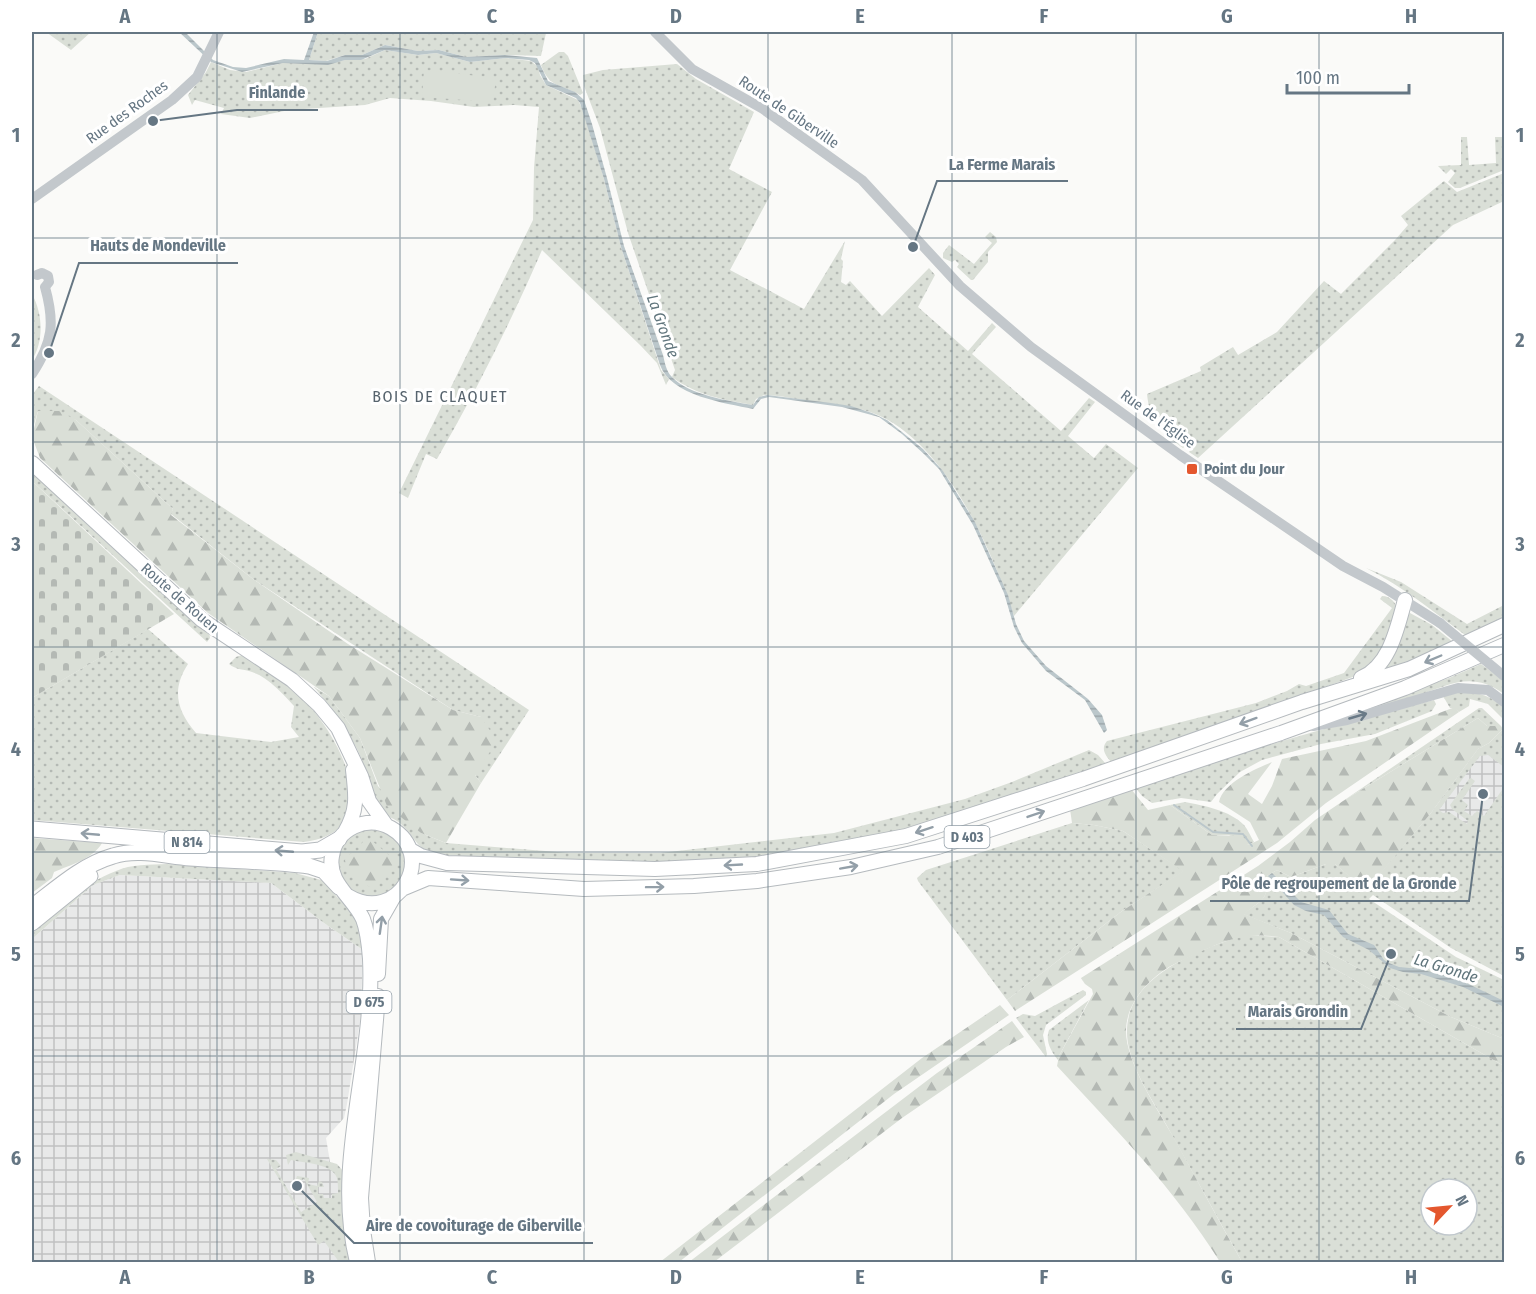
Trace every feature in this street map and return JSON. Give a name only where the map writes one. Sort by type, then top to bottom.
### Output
[{"type":"highway","name":"N 814","points":[[32,828],[302,852],[320,850],[342,836]]},
{"type":"highway","name":"N 814","points":[[32,907],[77,873],[112,856],[126,853],[153,853],[187,858],[316,867],[327,873],[343,891]]},
{"type":"highway","points":[[32,923],[83,881],[105,868],[135,860],[187,858]]},
{"type":"main road","name":"Route de Rouen","points":[[32,463],[202,620],[305,691],[338,728],[361,776],[369,801],[386,825]]},
{"type":"main road","points":[[1302,702],[1368,675],[1380,665],[1389,649],[1405,600]]},
{"type":"main road","name":"D 403","points":[[409,849],[421,856],[447,863],[655,870],[757,864],[906,836],[1083,779],[1302,702],[1409,669],[1504,624]]},
{"type":"main road","name":"D 403","points":[[404,888],[428,878],[584,889],[694,886],[757,881],[851,867],[938,847],[1281,733],[1405,688],[1504,645]]},
{"type":"main road","name":"Route de Rouen","points":[[342,836],[352,820],[356,801],[351,756]]},
{"type":"main road","points":[[361,824],[386,825],[400,835],[409,849],[412,866],[404,888],[382,902],[359,901],[343,891],[333,874],[331,862],[333,850],[342,836],[361,824]]},
{"type":"main road","name":"D 675","points":[[343,891],[364,921],[370,961],[369,998],[350,1176],[351,1228],[357,1263]]},
{"type":"main road","name":"D 675","points":[[368,1263],[361,1198],[363,1168],[376,1026],[381,919],[393,897]]},
{"type":"street","name":"Rue des Roches","points":[[32,199],[172,100],[197,76],[219,32]]},
{"type":"street","name":"Route de Giberville","points":[[655,32],[692,69],[763,108],[849,170],[878,196]]},
{"type":"street","name":"Rue de l'Église","points":[[878,196],[960,286],[1031,347],[1180,455],[1343,566],[1405,600],[1440,623],[1504,676]]},
{"type":"street","points":[[32,374],[48,344],[52,323],[45,287],[49,284],[50,278],[45,273],[34,273]]},
{"type":"street","points":[[1281,733],[1347,720],[1458,688],[1488,690],[1504,702]]},
{"type":"shaded area","points":[[179,32],[185,32],[213,60],[233,67],[246,68],[284,59],[304,60],[314,32],[318,32],[309,60],[327,61],[345,55],[362,55],[385,45],[418,51],[439,50],[466,57],[505,55],[537,58],[548,81],[575,92],[584,100],[624,246],[670,375],[679,383],[699,393],[753,405],[759,397],[767,395],[851,406],[887,420],[923,449],[943,471],[975,522],[1008,595],[1016,624],[1024,641],[1046,666],[1088,699],[1102,715],[1107,730],[1104,733],[1085,700],[1046,671],[1022,643],[1014,627],[1004,593],[973,525],[939,469],[902,434],[879,417],[842,407],[769,397],[761,399],[753,409],[714,401],[687,391],[666,376],[660,365],[621,247],[604,179],[580,103],[576,98],[546,85],[535,63],[529,60],[506,58],[470,62],[436,53],[418,55],[385,50],[361,60],[345,60],[328,65],[283,63],[242,72],[211,62]]},
{"type":"shaded area","points":[[1478,749],[1504,757],[1504,806],[1475,845],[1431,813]]},
{"type":"shaded area","points":[[1272,873],[1301,902],[1329,910],[1348,934],[1374,945],[1384,960],[1389,963],[1460,980],[1504,1001],[1504,1007],[1463,987],[1421,974],[1390,968],[1369,950],[1343,937],[1324,915],[1306,911],[1294,905],[1268,876]]},
{"type":"shaded area","points":[[120,875],[271,883],[363,950],[361,1015],[347,1104],[344,1118],[326,1138],[330,1162],[337,1167],[350,1262],[32,1262],[32,939],[93,885]]},
{"type":"green space","points":[[46,32],[91,32],[71,50]]},
{"type":"green space","points":[[318,32],[546,33],[541,56],[466,57],[439,50],[418,51],[385,45],[362,55],[345,55],[326,61],[309,60]]},
{"type":"green space","points":[[385,50],[418,55],[436,53],[470,62],[506,58],[531,61],[538,67],[546,85],[578,100],[584,112],[621,247],[661,370],[669,379],[666,385],[657,363],[542,250],[466,408],[437,459],[426,454],[408,498],[399,493],[533,220],[539,107],[514,105],[474,107],[390,98],[365,105],[289,110],[250,118],[221,114],[224,108],[195,100],[192,105],[188,95],[211,62],[230,70],[246,72],[283,63],[322,64],[365,59]]},
{"type":"green space","points":[[559,52],[564,52],[568,56],[583,93],[580,95],[552,82],[544,72],[541,65]]},
{"type":"green space","points":[[677,64],[696,79],[754,112],[729,169],[772,192],[730,270],[804,309],[845,241],[841,259],[843,261],[841,282],[846,285],[850,281],[882,316],[929,268],[935,275],[918,307],[968,351],[992,323],[996,327],[972,354],[1061,431],[1089,398],[1095,402],[1068,436],[1094,458],[1106,444],[1138,468],[1014,616],[993,561],[964,503],[926,451],[904,431],[880,416],[854,408],[764,395],[756,399],[753,405],[721,399],[691,388],[672,377],[675,370],[628,233],[600,128],[584,86],[583,75],[603,70]]},
{"type":"green space","points":[[424,70],[496,78],[493,102],[422,97]]},
{"type":"green space","points":[[1461,137],[1467,137],[1469,165],[1496,163],[1495,137],[1502,137],[1504,170],[1455,188],[1448,182],[1455,173],[1451,169],[1446,174],[1438,166],[1461,165]]},
{"type":"green space","points":[[1504,173],[1504,201],[1453,225],[1198,458],[1189,452],[1191,449],[1186,445],[1183,448],[1158,426],[1151,412],[1147,394],[1201,371],[1200,367],[1233,347],[1238,355],[1277,332],[1324,281],[1341,294],[1408,225],[1401,216],[1444,181],[1457,192]]},
{"type":"green space","points":[[990,232],[996,237],[997,242],[988,252],[988,262],[973,280],[957,267],[959,264],[955,260],[952,262],[943,258],[943,253],[949,245],[974,264],[992,243],[985,237]]},
{"type":"green space","points":[[32,294],[41,327],[39,344],[32,360]]},
{"type":"green space","points":[[39,386],[529,710],[481,783],[475,775],[481,717],[453,710],[253,579],[171,514],[173,509],[76,420],[38,411],[32,432],[32,395]]},
{"type":"green space","points":[[38,411],[59,411],[76,420],[173,509],[171,515],[253,579],[348,644],[453,710],[481,717],[497,741],[475,775],[481,783],[446,843],[421,833],[387,806],[360,738],[329,696],[208,613],[40,458],[32,437]]},
{"type":"green space","points":[[32,468],[209,631],[210,638],[207,642],[32,481]]},
{"type":"green space","points":[[32,481],[174,614],[32,698]]},
{"type":"green space","points":[[1366,568],[1401,582],[1467,624],[1504,605],[1504,620],[1469,638],[1406,592]]},
{"type":"green space","points":[[1382,596],[1393,600],[1398,611],[1384,652],[1364,673],[1112,763],[1106,755],[1104,747],[1107,741],[1256,703],[1299,684],[1306,686],[1344,673],[1392,608],[1380,599]]},
{"type":"green space","points":[[1410,613],[1432,625],[1453,642],[1430,654],[1378,674],[1406,615]]},
{"type":"green space","points":[[148,629],[188,664],[179,683],[178,700],[184,717],[196,733],[271,742],[299,737],[291,727],[294,706],[264,678],[229,664],[236,657],[242,655],[296,692],[331,735],[342,758],[350,780],[351,802],[345,820],[330,834],[304,842],[32,820],[32,698]]},
{"type":"green space","points":[[1481,664],[1504,681],[1504,694],[1482,683],[1471,681],[1451,684],[1372,709],[1369,706],[1449,678]]},
{"type":"green space","points":[[314,687],[329,696],[360,738],[378,786],[421,833],[446,843],[570,853],[660,853],[834,833],[965,799],[1089,750],[1098,755],[1106,764],[939,821],[868,839],[795,852],[720,861],[648,865],[444,855],[422,848],[401,824],[382,811],[372,793],[353,740]]},
{"type":"green space","points":[[1456,691],[1476,693],[1493,700],[1504,708],[1504,720],[1488,704],[1470,699],[1469,706],[1459,712],[1455,708],[1450,708],[1443,696]]},
{"type":"green space","points":[[1434,700],[1436,704],[1432,711],[1375,734],[1321,744],[1262,760],[1240,772],[1211,802],[1181,798],[1152,803],[1135,787],[1284,740]]},
{"type":"green space","points":[[1455,707],[1459,712],[1326,803],[1277,843],[1015,1011],[1007,1000],[1122,911],[1183,871],[1123,831],[1072,823],[1070,809],[1131,789],[1148,810],[1170,805],[1212,835],[1241,836],[1248,845],[1259,840],[1250,822],[1219,802],[1227,789],[1241,777],[1272,762],[1248,794],[1262,804],[1272,786],[1282,759],[1366,741]]},
{"type":"green space","points":[[1482,708],[1501,726],[1487,726],[1478,718],[1343,801]]},
{"type":"green space","points":[[1478,718],[1487,726],[1501,726],[1503,729],[1489,743],[1478,749],[1431,813],[1366,891],[1335,864],[1326,864],[1291,877],[1277,870],[1267,876],[1263,899],[1244,914],[1291,933],[1451,1017],[1504,1039],[1504,1066],[1279,937],[1240,937],[1183,960],[1153,979],[1137,997],[1131,1008],[1127,1019],[1127,1044],[1137,1072],[1242,1262],[1220,1262],[1164,1184],[1057,1066],[1059,1056],[1093,994],[1092,989],[1081,978],[1258,866],[1315,820],[1343,801]]},
{"type":"green space","points":[[1503,729],[1504,767],[1488,755],[1480,756],[1439,810],[1443,813],[1449,812],[1467,824],[1468,821],[1450,805],[1469,779],[1475,781],[1462,800],[1468,805],[1464,811],[1472,816],[1477,811],[1484,816],[1504,787],[1504,976],[1451,948],[1373,895],[1369,899],[1456,957],[1504,980],[1504,1039],[1451,1017],[1291,933],[1243,914],[1262,899],[1266,891],[1267,876],[1277,870],[1291,877],[1326,864],[1335,864],[1366,890],[1431,813],[1478,749],[1489,743]]},
{"type":"green space","points":[[1185,802],[1216,809],[1238,820],[1244,825],[1254,842],[1248,845],[1229,835],[1212,835],[1170,805]]},
{"type":"green space","points":[[1072,823],[1123,831],[1184,871],[1122,911],[1007,1000],[917,878],[926,870]]},
{"type":"green space","points":[[372,829],[385,832],[396,839],[403,850],[406,863],[403,876],[396,887],[385,894],[372,897],[359,894],[348,887],[341,876],[338,863],[341,850],[348,839],[359,832]]},
{"type":"green space","points":[[32,838],[102,843],[87,857],[54,872],[52,878],[32,893]]},
{"type":"green space","points":[[370,839],[396,861],[396,866],[369,887],[351,872],[345,860],[350,854],[359,850],[363,841]]},
{"type":"green space","points":[[167,864],[295,873],[325,881],[337,897],[352,908],[359,922],[363,950],[271,883],[120,875],[93,885],[32,939],[32,932],[93,882],[128,867]]},
{"type":"green space","points":[[1244,935],[1279,937],[1504,1066],[1504,1262],[1242,1262],[1141,1081],[1130,1052],[1127,1028],[1132,1007],[1144,989],[1160,974],[1202,951]]},
{"type":"green space","points":[[1083,990],[1086,995],[1046,1025],[1043,1035],[1046,1057],[1016,1018],[1023,1014],[1035,1016]]},
{"type":"green space","points":[[1089,1000],[1058,1060],[1049,1046],[1049,1030]]},
{"type":"green space","points":[[1000,1005],[1009,1015],[894,1094],[679,1262],[660,1262],[922,1058]]},
{"type":"green space","points":[[1012,1021],[1024,1037],[902,1118],[714,1262],[689,1262],[937,1073]]},
{"type":"green space","points":[[296,1152],[337,1164],[344,1172],[353,1262],[339,1262],[324,1241],[318,1245],[267,1159],[276,1160],[281,1166],[276,1169],[301,1212],[317,1202],[304,1179],[298,1182],[297,1176],[309,1178],[308,1184],[317,1186],[319,1181],[322,1182],[324,1187],[318,1187],[318,1194],[323,1194],[324,1198],[332,1198],[332,1194],[338,1193],[338,1183],[334,1173],[329,1169],[291,1160],[288,1165],[286,1155]]},
{"type":"waterway","name":"La Gronde","points":[[1174,805],[1213,832],[1243,834],[1252,846]]},
{"type":"place","name":"Finlande","points":[[153,121]]},
{"type":"place","name":"La Ferme Marais","points":[[913,247]]},
{"type":"place","name":"Hauts de Mondeville","points":[[49,353]]},
{"type":"place","name":"Point du Jour","points":[[1192,469]]},
{"type":"place","name":"Pôle de regroupement de la Gronde","points":[[1483,794]]},
{"type":"place","name":"Marais Grondin","points":[[1391,954]]},
{"type":"place","name":"Aire de covoiturage de Giberville","points":[[297,1186]]},
{"type":"district","name":"BOIS DE CLAQUET","points":[[440,396]]}]
